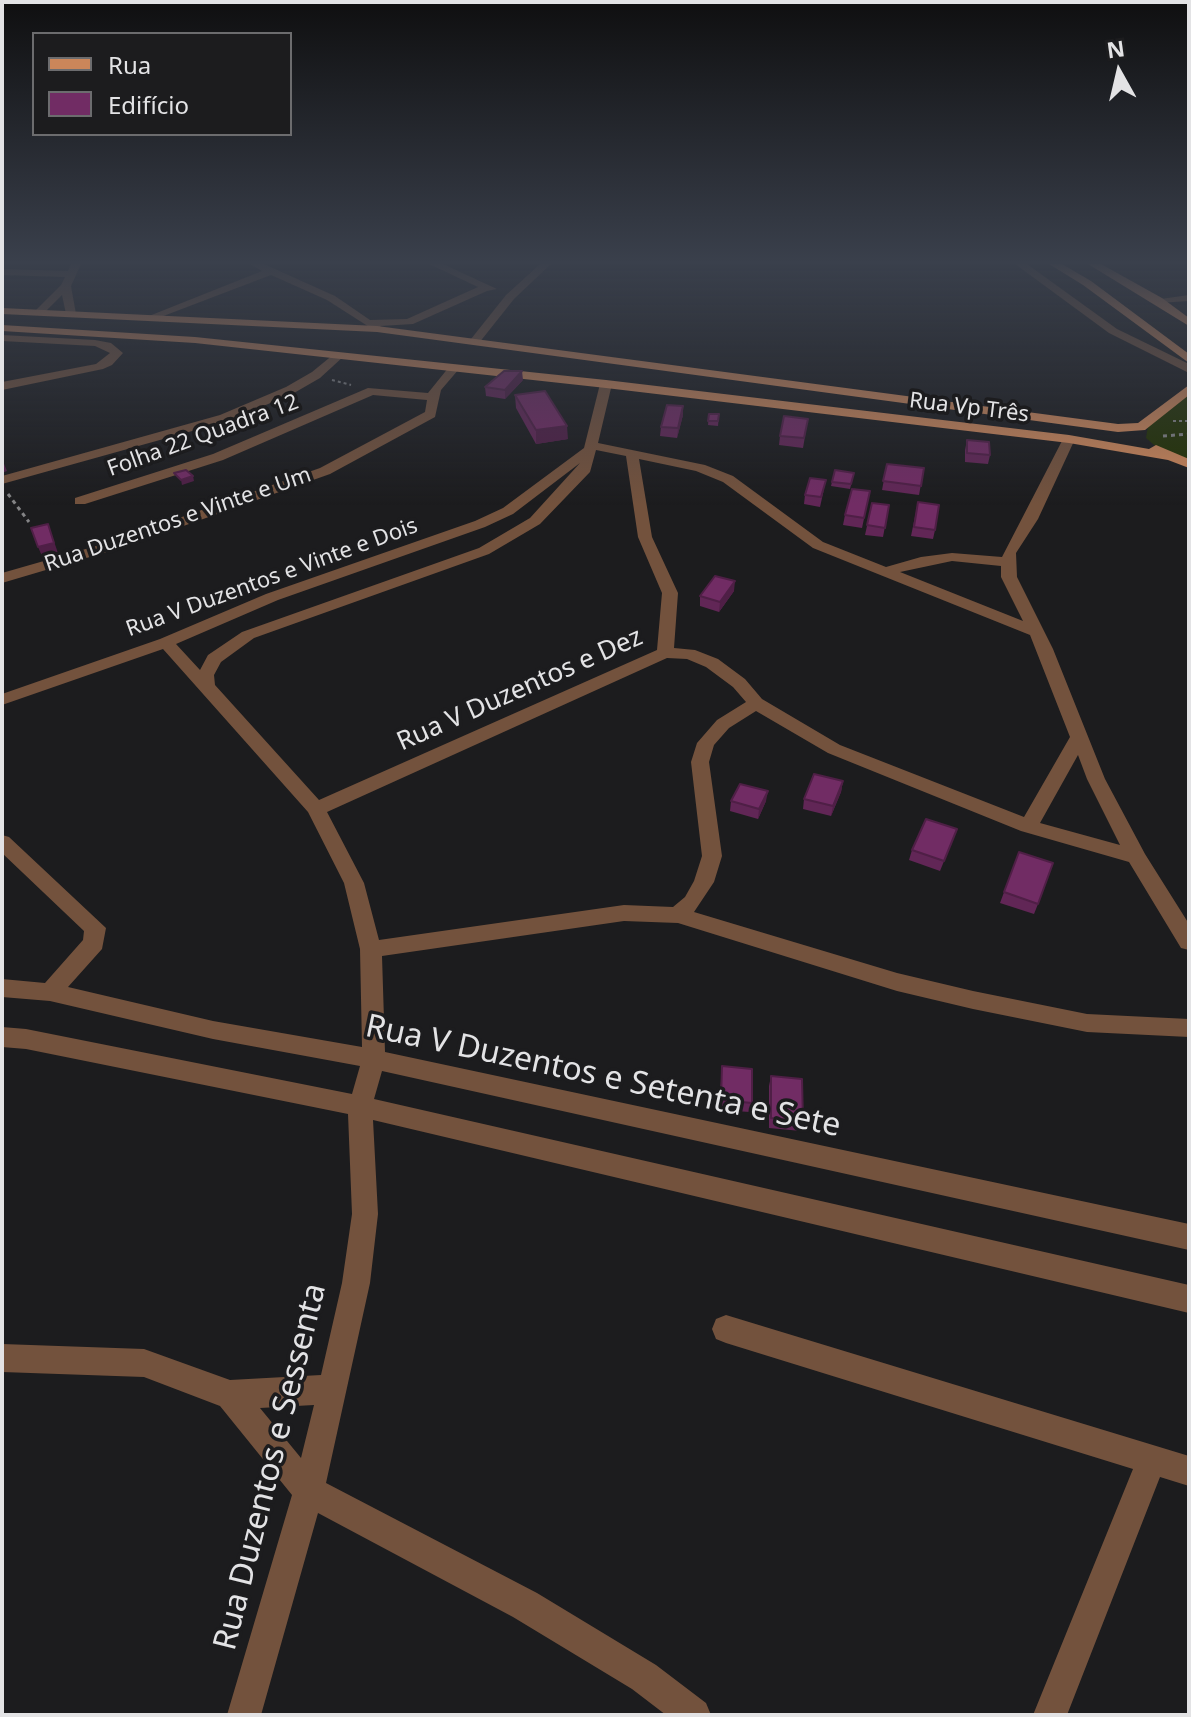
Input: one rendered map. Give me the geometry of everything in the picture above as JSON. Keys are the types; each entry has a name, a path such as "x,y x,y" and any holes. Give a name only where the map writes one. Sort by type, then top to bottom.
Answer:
{"main road":[{"name":"Rua Vp Três","path":"230,344 606,384 1069,439 1167,456"},
{"path":"339,344 354,358"},
{"name":"Rua Vp Três","path":"498,344 1145,432"},
{"path":"1168,344 1189,360"},
{"path":"765,404 783,393 781,382"},
{"path":"1188,466 1167,456 1141,434 1189,389"}],"street":[{"path":"2,386 99,367 117,353 102,344"},
{"path":"1139,344 1189,369"},
{"path":"2,483 224,418 316,375 338,356"},
{"name":"Rua Duzentos e Vinte e Um","path":"2,578 137,538 325,471 431,414 432,397 453,369"},
{"path":"206,688 206,675 214,659 248,635 437,569 510,538 535,521 585,469 606,384"},
{"name":"Folha 22 Quadra 12","path":"80,501 218,457 372,391 432,397"},
{"path":"1069,439 1006,562 1022,609 1036,632 1078,739 1136,857 1189,942"},
{"path":"589,448 700,468 728,479 818,545 1036,632"},
{"name":"Rua V Duzentos e Vinte e Dois","path":"2,700 166,642 272,597 480,524 508,511 589,448"},
{"path":"632,454 645,537 670,593 671,610 665,653"},
{"path":"884,572 921,561 952,557 1006,562"},
{"path":"166,642 316,809 354,883 371,949 624,913 678,915 897,982 973,1000 1087,1023 1189,1028"},
{"name":"Rua V Duzentos e Dez","path":"316,809 665,653 689,654 712,663 739,683 756,703 834,749 1028,826 1136,857"},
{"path":"678,915 692,902 704,882 712,856 701,787 700,762 706,743 723,724 756,703"},
{"path":"1028,826 1078,739"},
{"path":"2,842 90,922 97,935 94,943 50,992"},
{"name":"Rua Duzentos e Sessenta","path":"244,1715 309,1491 356,1283 365,1214 360,1106 374,1059 371,949"},
{"name":"Rua V Duzentos e Setenta e Sete","path":"2,988 50,992 213,1030 374,1059 1189,1237"},
{"path":"2,1037 360,1106 1189,1299"},
{"path":"726,1329 1189,1471"},
{"path":"2,1358 144,1363 230,1395 333,1389"},
{"path":"230,1395 309,1491 525,1605 644,1677 694,1715"},
{"path":"1050,1715 1152,1459"}],"path":[{"path":"316,375 372,391"},
{"path":"1145,432 1189,434"},
{"path":"2,483 29,522"}],"green space":[{"path":"1189,392 1189,459 1161,451 1146,438 1148,426"}],"building":[{"path":"504,371 522,371 505,390 485,387"},
{"path":"545,391 567,426 536,430 515,395"},
{"path":"667,405 683,406 678,428 661,427"},
{"path":"709,414 719,414 718,421 708,421"},
{"path":"784,416 808,419 804,438 780,436"},
{"path":"967,440 989,442 990,455 967,453"},
{"path":"887,464 924,468 921,486 883,481"},
{"path":"186,470 193,476 181,480 174,473"},
{"path":"835,470 854,473 851,484 832,482"},
{"path":"810,478 826,480 821,497 805,495"},
{"path":"852,489 870,491 864,518 845,515"},
{"path":"918,502 939,505 935,530 914,527"},
{"path":"872,503 889,505 885,528 867,525"},
{"path":"48,524 54,543 38,547 31,528"},
{"path":"715,576 735,581 720,602 700,596"},
{"path":"814,774 843,781 833,806 804,799"},
{"path":"740,784 768,791 759,809 731,801"},
{"path":"926,819 957,829 944,861 912,850"},
{"path":"1019,852 1053,863 1038,904 1004,892"},
{"path":"722,1066 752,1069 752,1103 721,1100"},
{"path":"771,1076 802,1079 803,1121 771,1118"}]}
